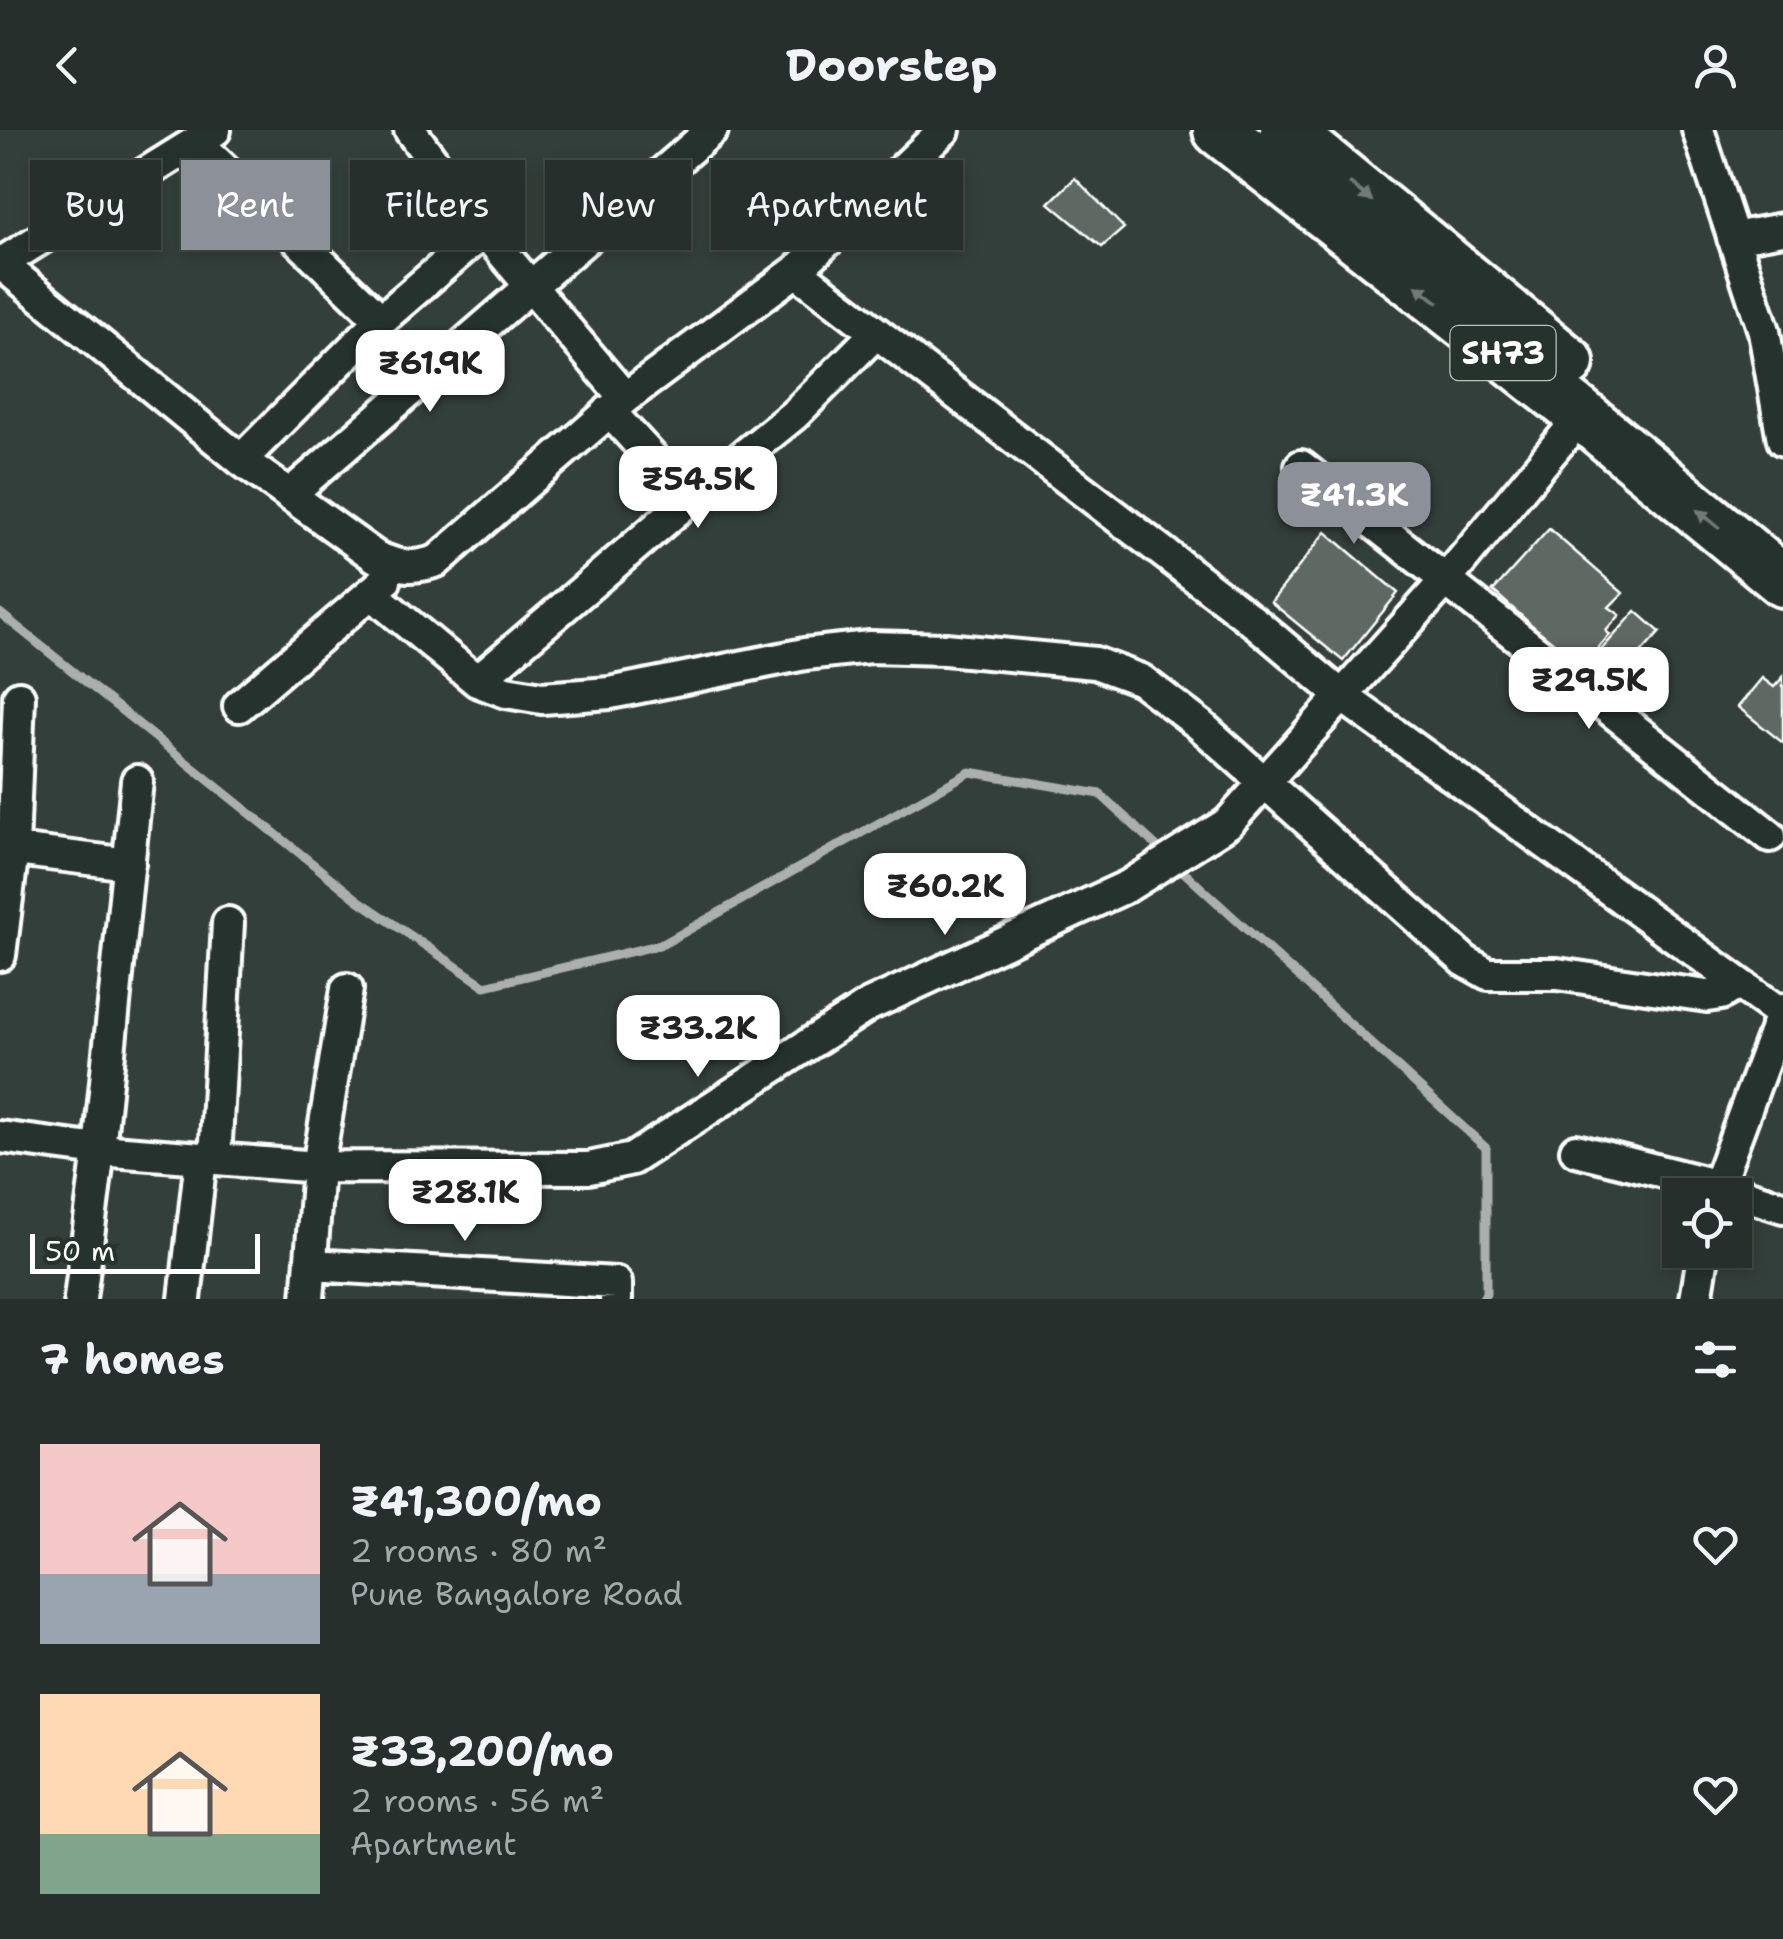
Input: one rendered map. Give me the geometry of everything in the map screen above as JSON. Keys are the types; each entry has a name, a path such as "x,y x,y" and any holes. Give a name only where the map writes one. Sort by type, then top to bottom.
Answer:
{"main road":[{"name":"SH73","path":"1220,130 1582,415 1783,581"},
{"name":"SH73","path":"1286,130 1783,536"}],"street":[{"path":"410,130 432,160"},
{"path":"289,495 712,130"},
{"path":"239,706 400,568 437,562 617,404 796,271 944,130"},
{"path":"1698,130 1777,371 1783,440"},
{"path":"381,320 206,136 0,263 241,460 376,557 400,568"},
{"path":"1732,238 1783,229"},
{"path":"241,460 381,320 462,250"},
{"path":"500,250 690,498"},
{"path":"796,271 1258,626 1342,696 1782,1013 1719,1178"},
{"path":"477,681 690,498 795,414 875,334"},
{"path":"0,1137 100,1150 318,1168 588,1168 632,1159 869,1004 1128,886 1228,823 1446,581 1582,415"},
{"path":"1301,466 1770,836"},
{"path":"371,593 477,681 506,692 542,698 610,693 805,654 870,647 944,649 1095,663 1141,680 1266,782 1465,962 1488,974 1557,974 1708,996 1739,984"},
{"path":"0,955 19,697"},
{"path":"80,1299 100,1150 138,781"},
{"path":"6,848 128,864"},
{"path":"185,1299 208,1158 228,923"},
{"path":"308,1299 318,1168 347,989"},
{"path":"1576,1150 1673,1178"},
{"path":"1752,1199 1783,1206"},
{"path":"311,1265 616,1283 616,1299"},
{"path":"1696,1299 1701,1268"}],"building":[{"path":"1075,178 1124,228 1102,247 1049,203"},
{"path":"1549,529 1623,593 1609,607 1620,615 1598,648 1601,650 1636,611 1660,632 1607,691 1493,591"},
{"path":"1326,532 1398,593 1343,661 1271,602"},
{"path":"1783,677 1783,743 1738,707 1762,678 1774,687"}],"waterway":[{"path":"0,613 358,900 485,986 663,944 970,772 1100,794 1165,854"},
{"path":"1176,865 1486,1148 1486,1294 1482,1299"}]}
